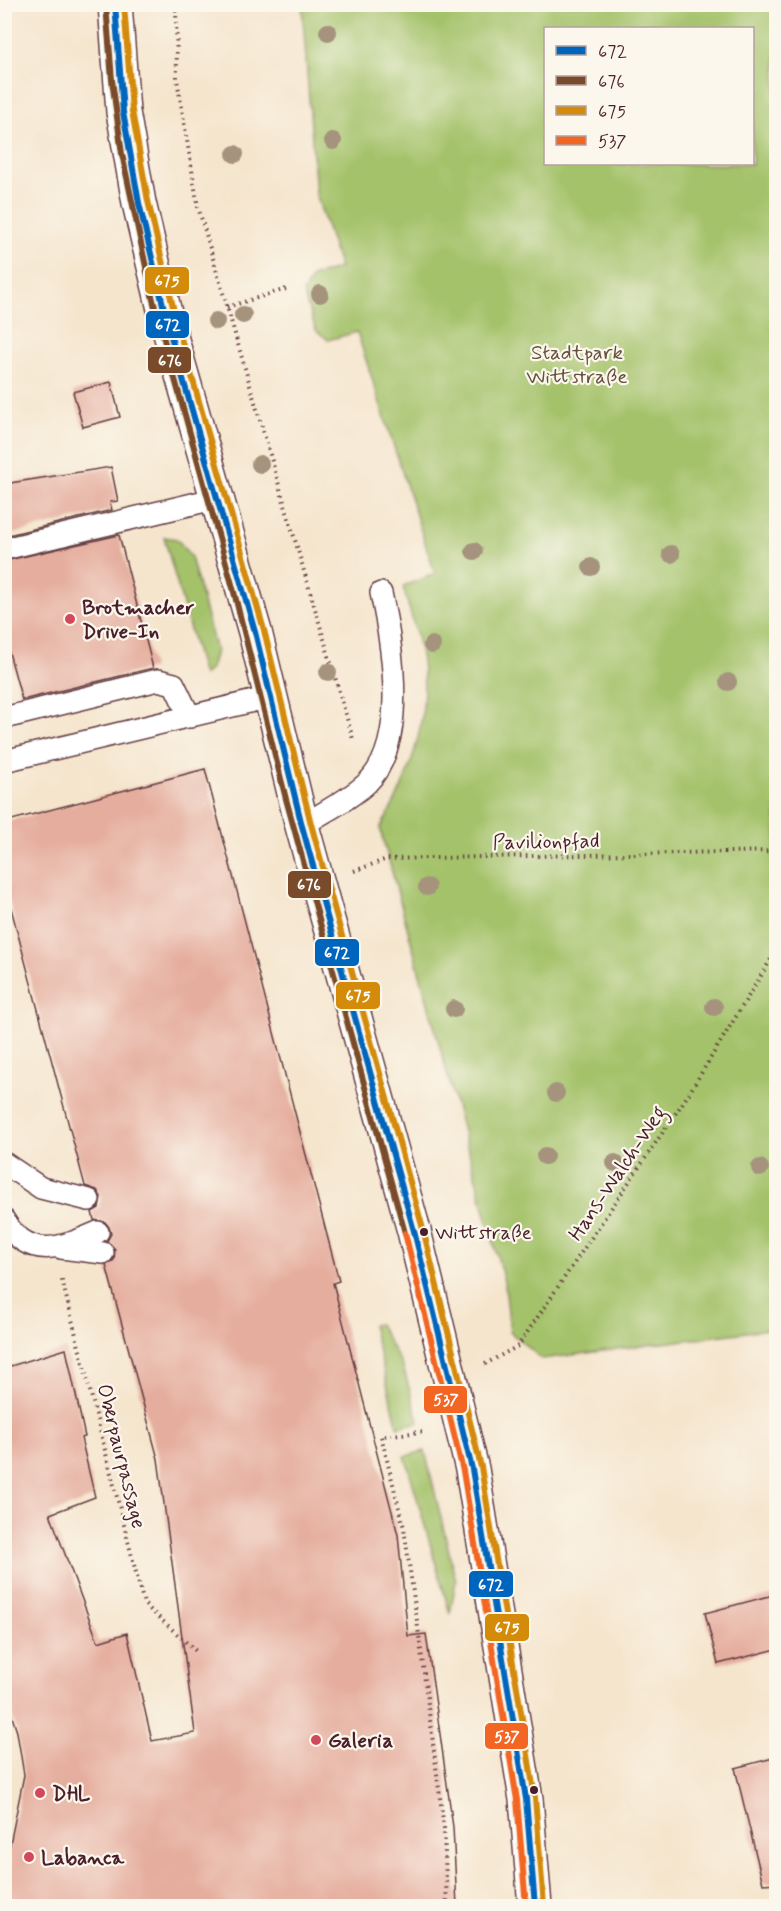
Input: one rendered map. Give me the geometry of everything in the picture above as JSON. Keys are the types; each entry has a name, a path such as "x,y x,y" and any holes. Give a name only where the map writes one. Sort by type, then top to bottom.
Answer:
{"main road":[{"path":"115,4 123,112 139,202 168,326 218,498 302,826 320,884 453,1382 472,1469 526,1799 535,1906"}],"lane":[{"path":"4,549 218,498"},
{"path":"302,826 366,784 381,766 390,728 395,681 391,639 381,593"},
{"path":"4,718 158,680 174,684 190,717"},
{"path":"4,761 270,697"},
{"path":"4,1163 41,1188 58,1192 86,1190"},
{"path":"4,1220 16,1235 26,1242 103,1254"},
{"path":"57,1248 98,1232"}],"path":[{"path":"176,4 177,79 198,207 366,784"},
{"path":"227,307 286,289"},
{"name":"Pavilionpfad","path":"320,884 387,859 777,851"},
{"name":"Hans-Walch-Weg","path":"453,1382 518,1346 688,1095 777,951"},
{"name":"Oberpaurpassage","path":"57,1248 144,1604 196,1652"},
{"path":"447,1906 444,1828 404,1528 381,1436 463,1428"}],"green space":[{"name":"Stadtpark Wittstraße","path":"302,5 776,5 776,1328 542,1359 510,1332 505,1285 380,828 409,769 423,705 421,652 403,586 435,574 357,332 328,340 316,330 303,292 312,277 340,268 316,194"},
{"path":"164,537 177,539 191,557 216,651 211,668 203,676"},
{"path":"379,1324 403,1367 419,1422 398,1427 372,1325"},
{"path":"425,1451 456,1581 450,1614 405,1456"}],"building":[{"path":"111,382 120,417 83,427 73,392"},
{"path":"111,467 118,501 110,502 112,510 4,536 4,484"},
{"path":"119,535 153,668 22,700 4,634 4,561"},
{"path":"205,769 339,1281 333,1283 398,1535 408,1636 426,1634 453,1827 457,1906 4,1906 4,1874 24,1775 17,1732 4,1692 4,1368 66,1349 85,1437 81,1438 95,1497 50,1514 98,1642 127,1633 152,1741 195,1733 158,1459 106,1265 114,1260 115,1249 107,1241 111,1234 109,1227 105,1222 94,1220 92,1212 99,1208 101,1197 97,1190 85,1186 4,882 4,822"},
{"path":"777,1594 777,1649 718,1664 705,1613"},
{"path":"777,1757 777,1883 763,1884 735,1768"}],"transit line":[{"name":"672","path":"115,4 123,112 139,203 168,326 255,632 302,826 414,1231 472,1469 526,1799 535,1906"},
{"name":"675","path":"124,4 132,111 148,201 177,324 264,630 311,824 423,1229 481,1467 535,1798 544,1905"},
{"name":"676","path":"106,5 112,80 122,154 153,300 233,588 286,799 405,1233"},
{"name":"537","path":"405,1233 463,1471 517,1800 526,1906"}],"place":[{"name":"Brotmacher Drive-In","path":"70,619"},
{"name":"Wittstraße","path":"424,1232"},
{"name":"Galeria","path":"316,1740"},
{"name":"DHL","path":"40,1793"},
{"name":"Labanca","path":"29,1857"}]}
